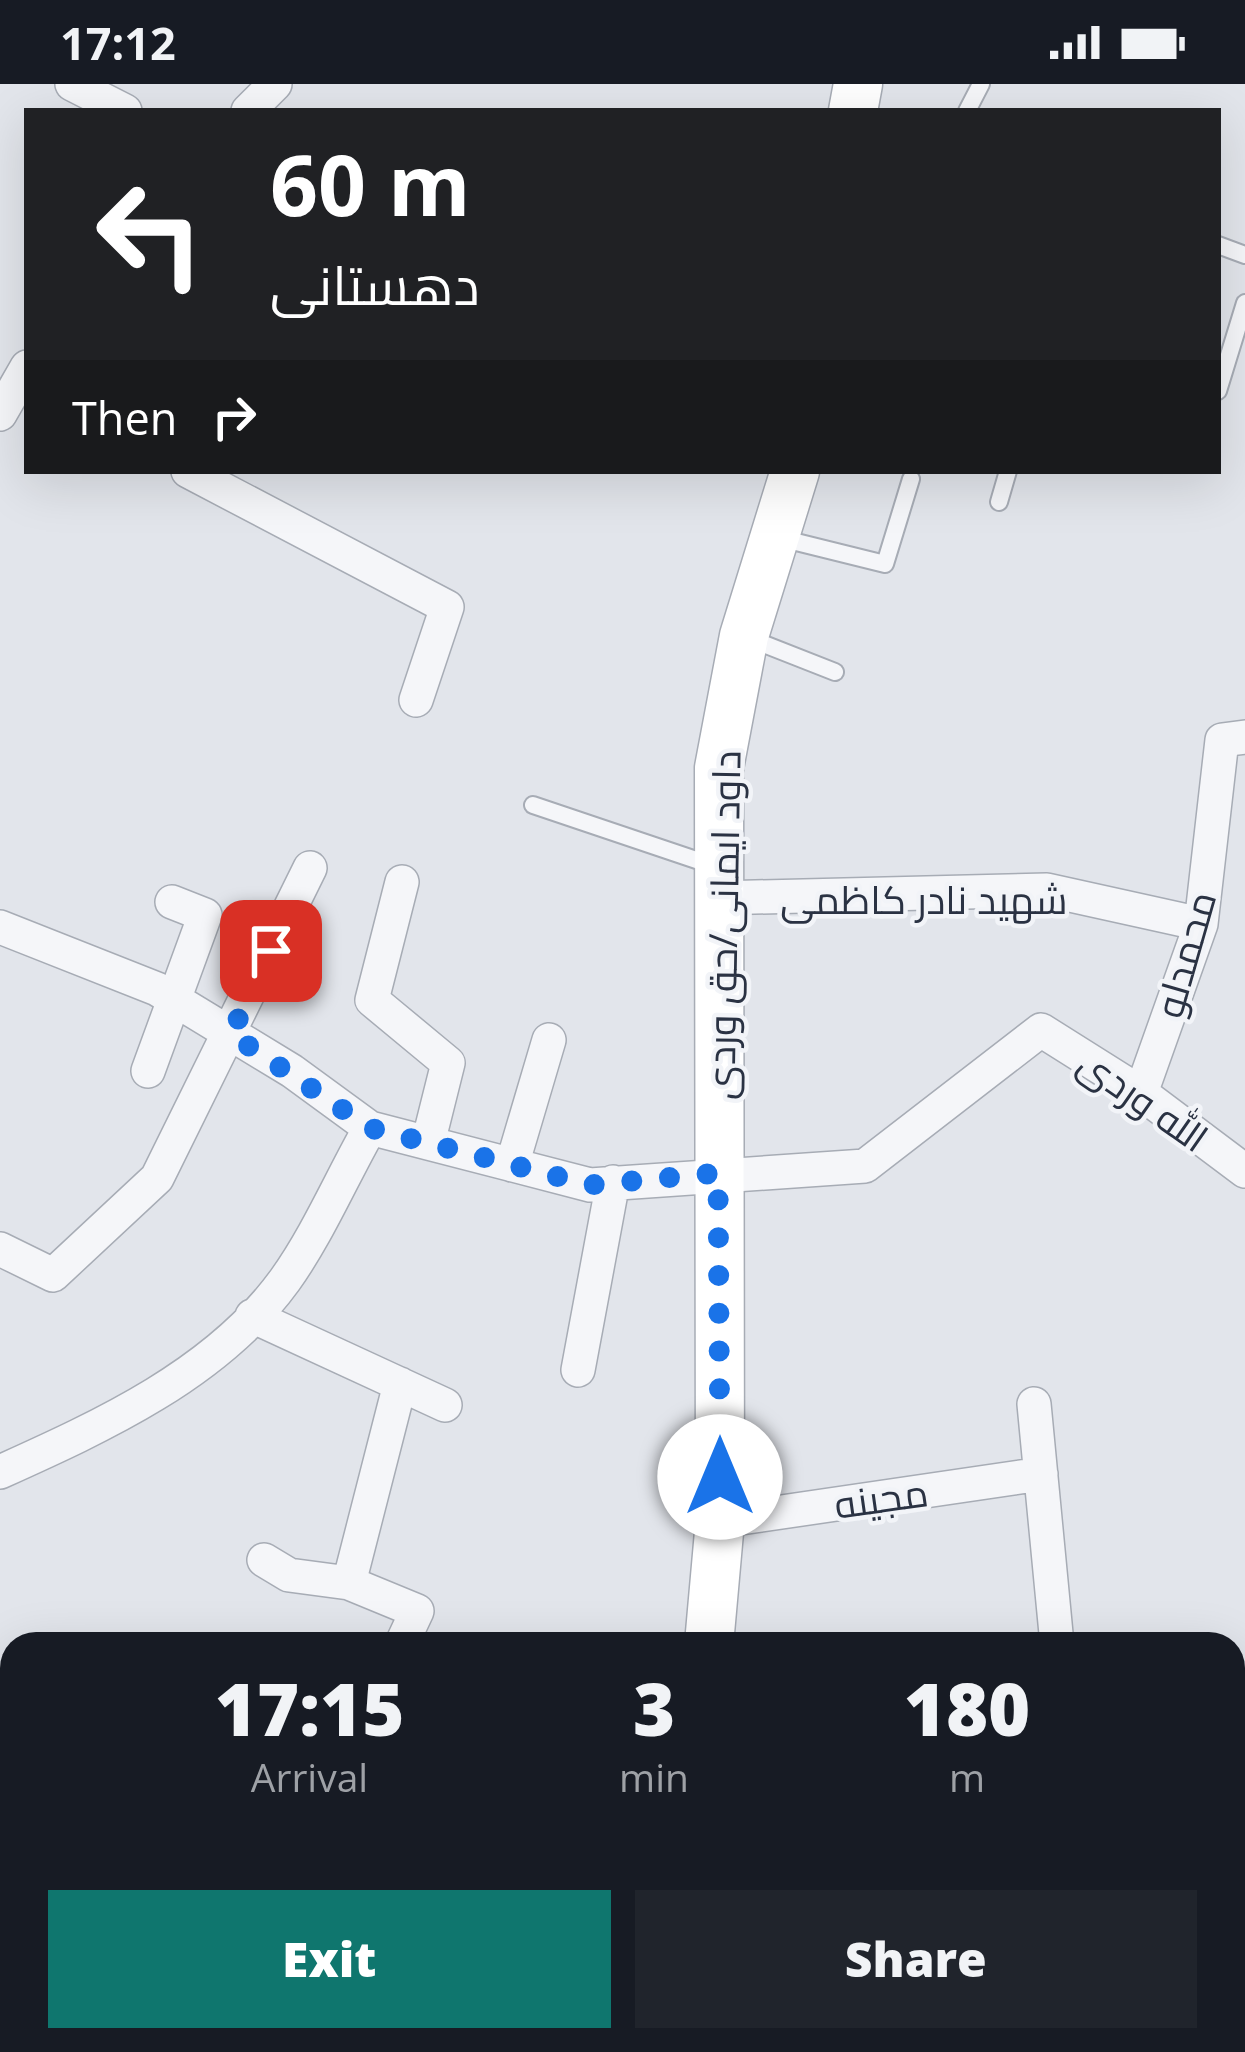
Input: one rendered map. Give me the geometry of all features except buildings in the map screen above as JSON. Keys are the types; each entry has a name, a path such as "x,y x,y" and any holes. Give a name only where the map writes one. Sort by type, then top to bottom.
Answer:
{"street":[{"path":"73,84 119,108"},
{"path":"251,108 274,84"},
{"path":"0,414 24,379"},
{"path":"194,474 447,607 416,700"},
{"name":"داود ایمانی/حق وردی","path":"710,1632 721,1520 719,768 744,636 794,474"},
{"name":"محمدلو","path":"1141,1093 1201,924 1234,739"},
{"path":"0,1249 53,1275 157,1178 310,868"},
{"path":"402,882 371,1000 448,1063 428,1143"},
{"name":"شهید نادر کاظمی","path":"717,883 1047,890 1201,924"},
{"path":"148,1071 205,915 172,902"},
{"path":"0,926 176,1000 370,1128 590,1185 718,1173"},
{"name":"الله وردی","path":"718,1173 865,1166 1041,1030 1141,1093 1245,1171"},
{"path":"512,1165 549,1040"},
{"path":"0,1472 116,1420 237,1334 285,1280 370,1128"},
{"path":"578,1370 614,1182"},
{"path":"253,1316 445,1405"},
{"path":"349,1583 400,1384"},
{"path":"1034,1404 1056,1632"},
{"name":"مجینه","path":"721,1520 1041,1474"},
{"path":"264,1560 289,1575 349,1583 417,1611 407,1632"}],"lane":[{"path":"1221,381 1245,303"},
{"path":"999,502 1007,474"},
{"path":"775,536 885,564 910,479"},
{"path":"744,636 835,672"},
{"path":"533,805 717,883"}],"route":[{"path":"271,951 231,1034 370,1128 590,1185 718,1173 720,1477"}]}
